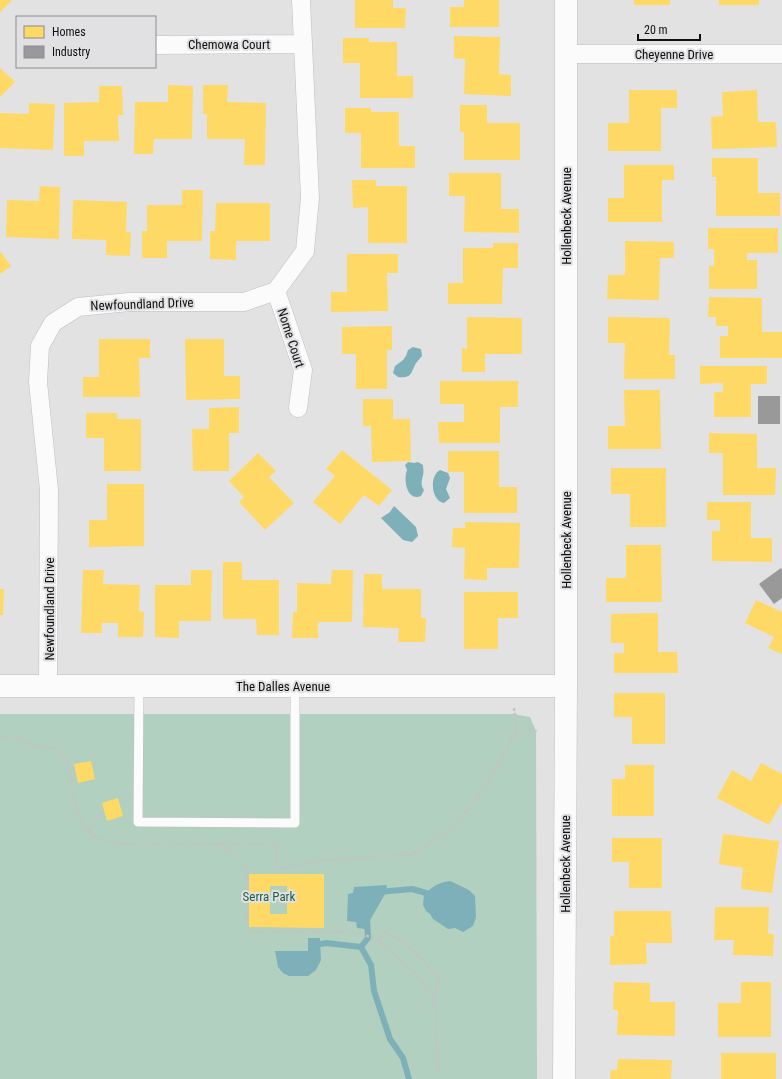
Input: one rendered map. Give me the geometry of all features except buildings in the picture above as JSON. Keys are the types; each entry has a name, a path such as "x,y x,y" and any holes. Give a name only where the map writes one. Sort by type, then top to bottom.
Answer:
{"street":[{"path":"276,291 305,251 310,198 301,0"},
{"name":"Hollenbeck Avenue","path":"564,1079 566,686 566,0"},
{"name":"Chemowa Court","path":"156,45 302,44"},
{"name":"Cheyenne Drive","path":"566,54 782,54"},
{"name":"Nome Court","path":"276,291 303,370 298,408"},
{"name":"Newfoundland Drive","path":"48,686 49,490 38,382 40,346 53,323 78,307 129,302 244,302 276,291"},
{"name":"The Dalles Avenue","path":"0,686 566,686"}],"lane":[{"path":"139,686 138,822 295,823 296,686"}],"path":[{"path":"514,707 517,731"},
{"path":"89,831 98,816 104,812"},
{"path":"220,844 247,867 247,932 351,932 375,938 415,973 434,998"},
{"path":"379,941 385,932 395,936 424,962 439,979 434,998 439,1079"}],"green space":[{"name":"Serra Park","path":"0,714 514,714 530,717 536,731 537,1079 0,1079"}],"water":[{"path":"413,347 421,349 422,356 416,363 409,376 398,377 393,373 395,366 403,360 408,350"},
{"path":"408,462 418,462 423,465 422,484 424,490 421,496 412,496 407,489 407,470 405,465"},
{"path":"440,470 448,473 450,478 446,489 450,498 444,503 436,498 433,488 434,477"},
{"path":"394,506 416,527 418,536 412,542 403,540 381,518 390,512"},
{"path":"450,881 469,890 475,896 476,917 473,926 463,932 455,928 448,929 433,919 423,905 424,894 436,885"},
{"path":"387,885 385,894 365,929 357,928 356,922 347,921 348,894 353,893 354,887"},
{"path":"308,938 320,938 321,960 316,970 308,976 289,976 283,973 278,967 275,951 308,951"}],"waterway":[{"path":"379,892 412,889 426,893"},
{"path":"361,947 368,938 367,918"},
{"path":"321,944 326,943 361,947"},
{"path":"361,947 371,965 374,991 390,1039 403,1058 409,1079"}]}
